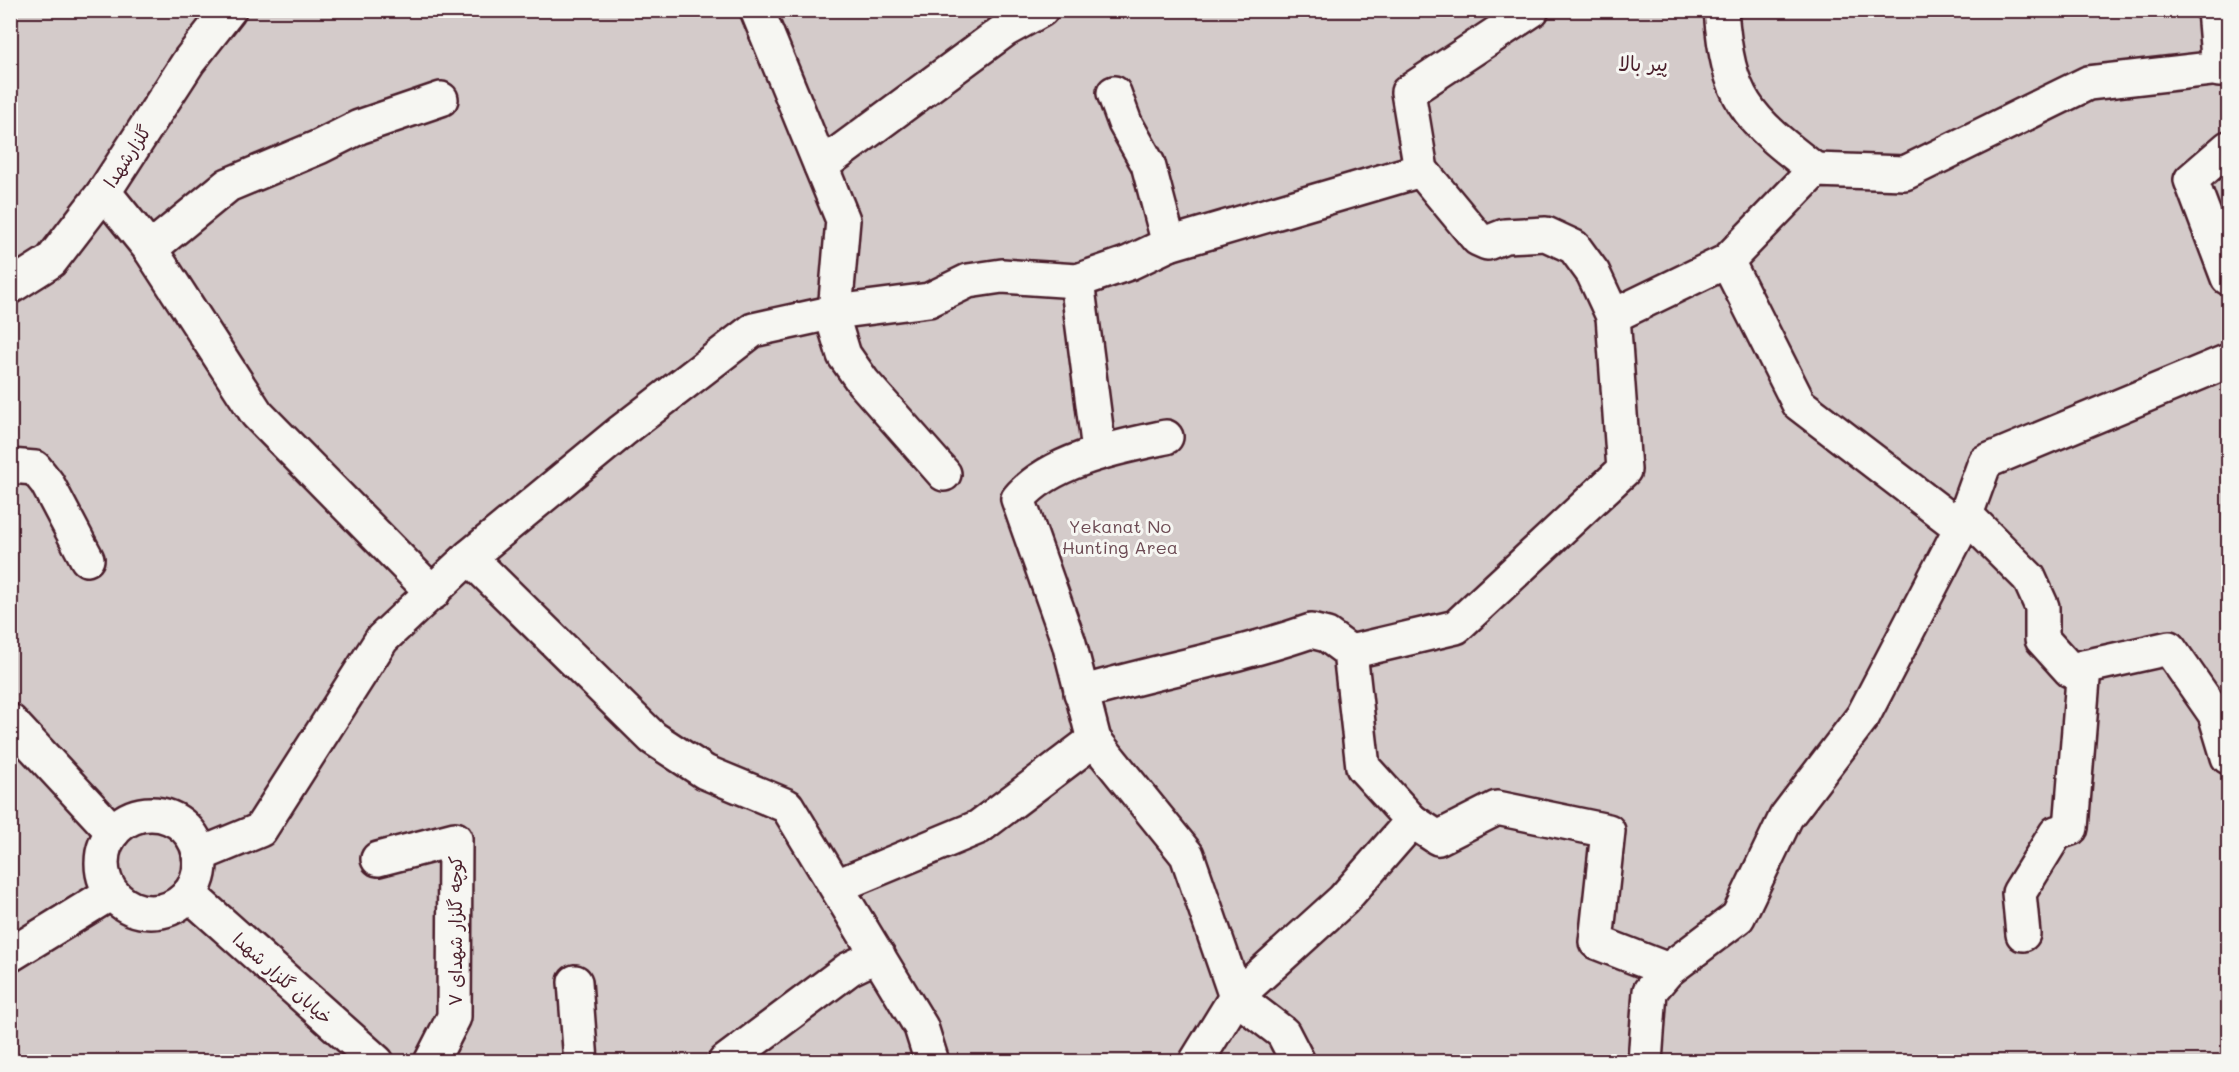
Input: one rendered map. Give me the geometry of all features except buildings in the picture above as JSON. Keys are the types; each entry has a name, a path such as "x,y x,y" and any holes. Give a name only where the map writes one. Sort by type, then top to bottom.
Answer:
{"street":[{"name":"گلزارشهدا","path":"10,287 51,261 104,192 189,61 229,10"},
{"path":"757,10 843,220 835,312 836,328 844,355 863,382 944,474"},
{"path":"821,166 1000,20 1041,10"},
{"path":"1350,652 1456,627 1624,470 1613,316 1593,273 1574,247 1546,234 1505,236 1487,243 1478,239 1421,170 1408,92 1532,10"},
{"path":"1721,10 1724,46 1737,94 1750,116 1778,142 1815,170 1905,173 2088,83 2224,68 2214,10"},
{"path":"1114,93 1125,123 1148,164 1169,244"},
{"path":"150,249 228,185 320,147 359,127 441,99"},
{"path":"2229,148 2191,180 2229,278"},
{"path":"199,855 260,830 382,639 469,557 622,431 753,330 835,312 928,300 968,281 1002,276 1077,281 1130,263 1169,244 1421,170"},
{"path":"1613,316 1727,261 1815,170"},
{"path":"104,192 150,249 257,414 433,593"},
{"path":"1727,261 1799,405 1963,521 2029,578 2042,607 2042,639 2070,670 2169,648 2215,714 2229,757"},
{"path":"1077,281 1099,451"},
{"path":"1645,1062 1650,991 1668,970 1738,917 1786,817 1863,716 1963,521 1986,462 2229,361"},
{"path":"1167,437 1099,451 1029,486 1018,499 1066,633 1094,740 1186,855 1236,997 1283,1033 1298,1062"},
{"path":"10,466 35,468 47,483 87,559"},
{"path":"469,557 653,738 705,772 787,806 921,1027 932,1062"},
{"path":"1081,693 1153,672 1194,665 1311,631 1327,635 1350,652 1363,767 1412,821 1438,838 1497,808 1608,831 1596,942 1668,970"},
{"path":"2023,934 2019,894 2056,833 2071,828 2084,667"},
{"path":"10,721 113,832"},
{"path":"837,886 979,827 1094,740"},
{"path":"156,814 171,818 185,827 194,840 199,855 200,869 189,894 164,910 150,912 135,910 111,893 104,878 102,862 105,846 113,832 133,818 156,814"},
{"path":"1196,1062 1236,997 1343,900 1412,821"},
{"name":"کوچه گلزار شهدای ۷","path":"378,860 455,839 454,1017 431,1062"},
{"path":"10,955 111,893"},
{"name":"خیابان گلزار شهدا","path":"189,894 377,1062"},
{"path":"725,1062 849,969 878,955"},
{"path":"575,982 581,1062"}],"green space":[{"name":"Yekanat No Hunting Area","path":"11,11 2228,11 2228,1061 11,1061"}],"district":[{"name":"پیر بالا","path":"1643,63"}]}
